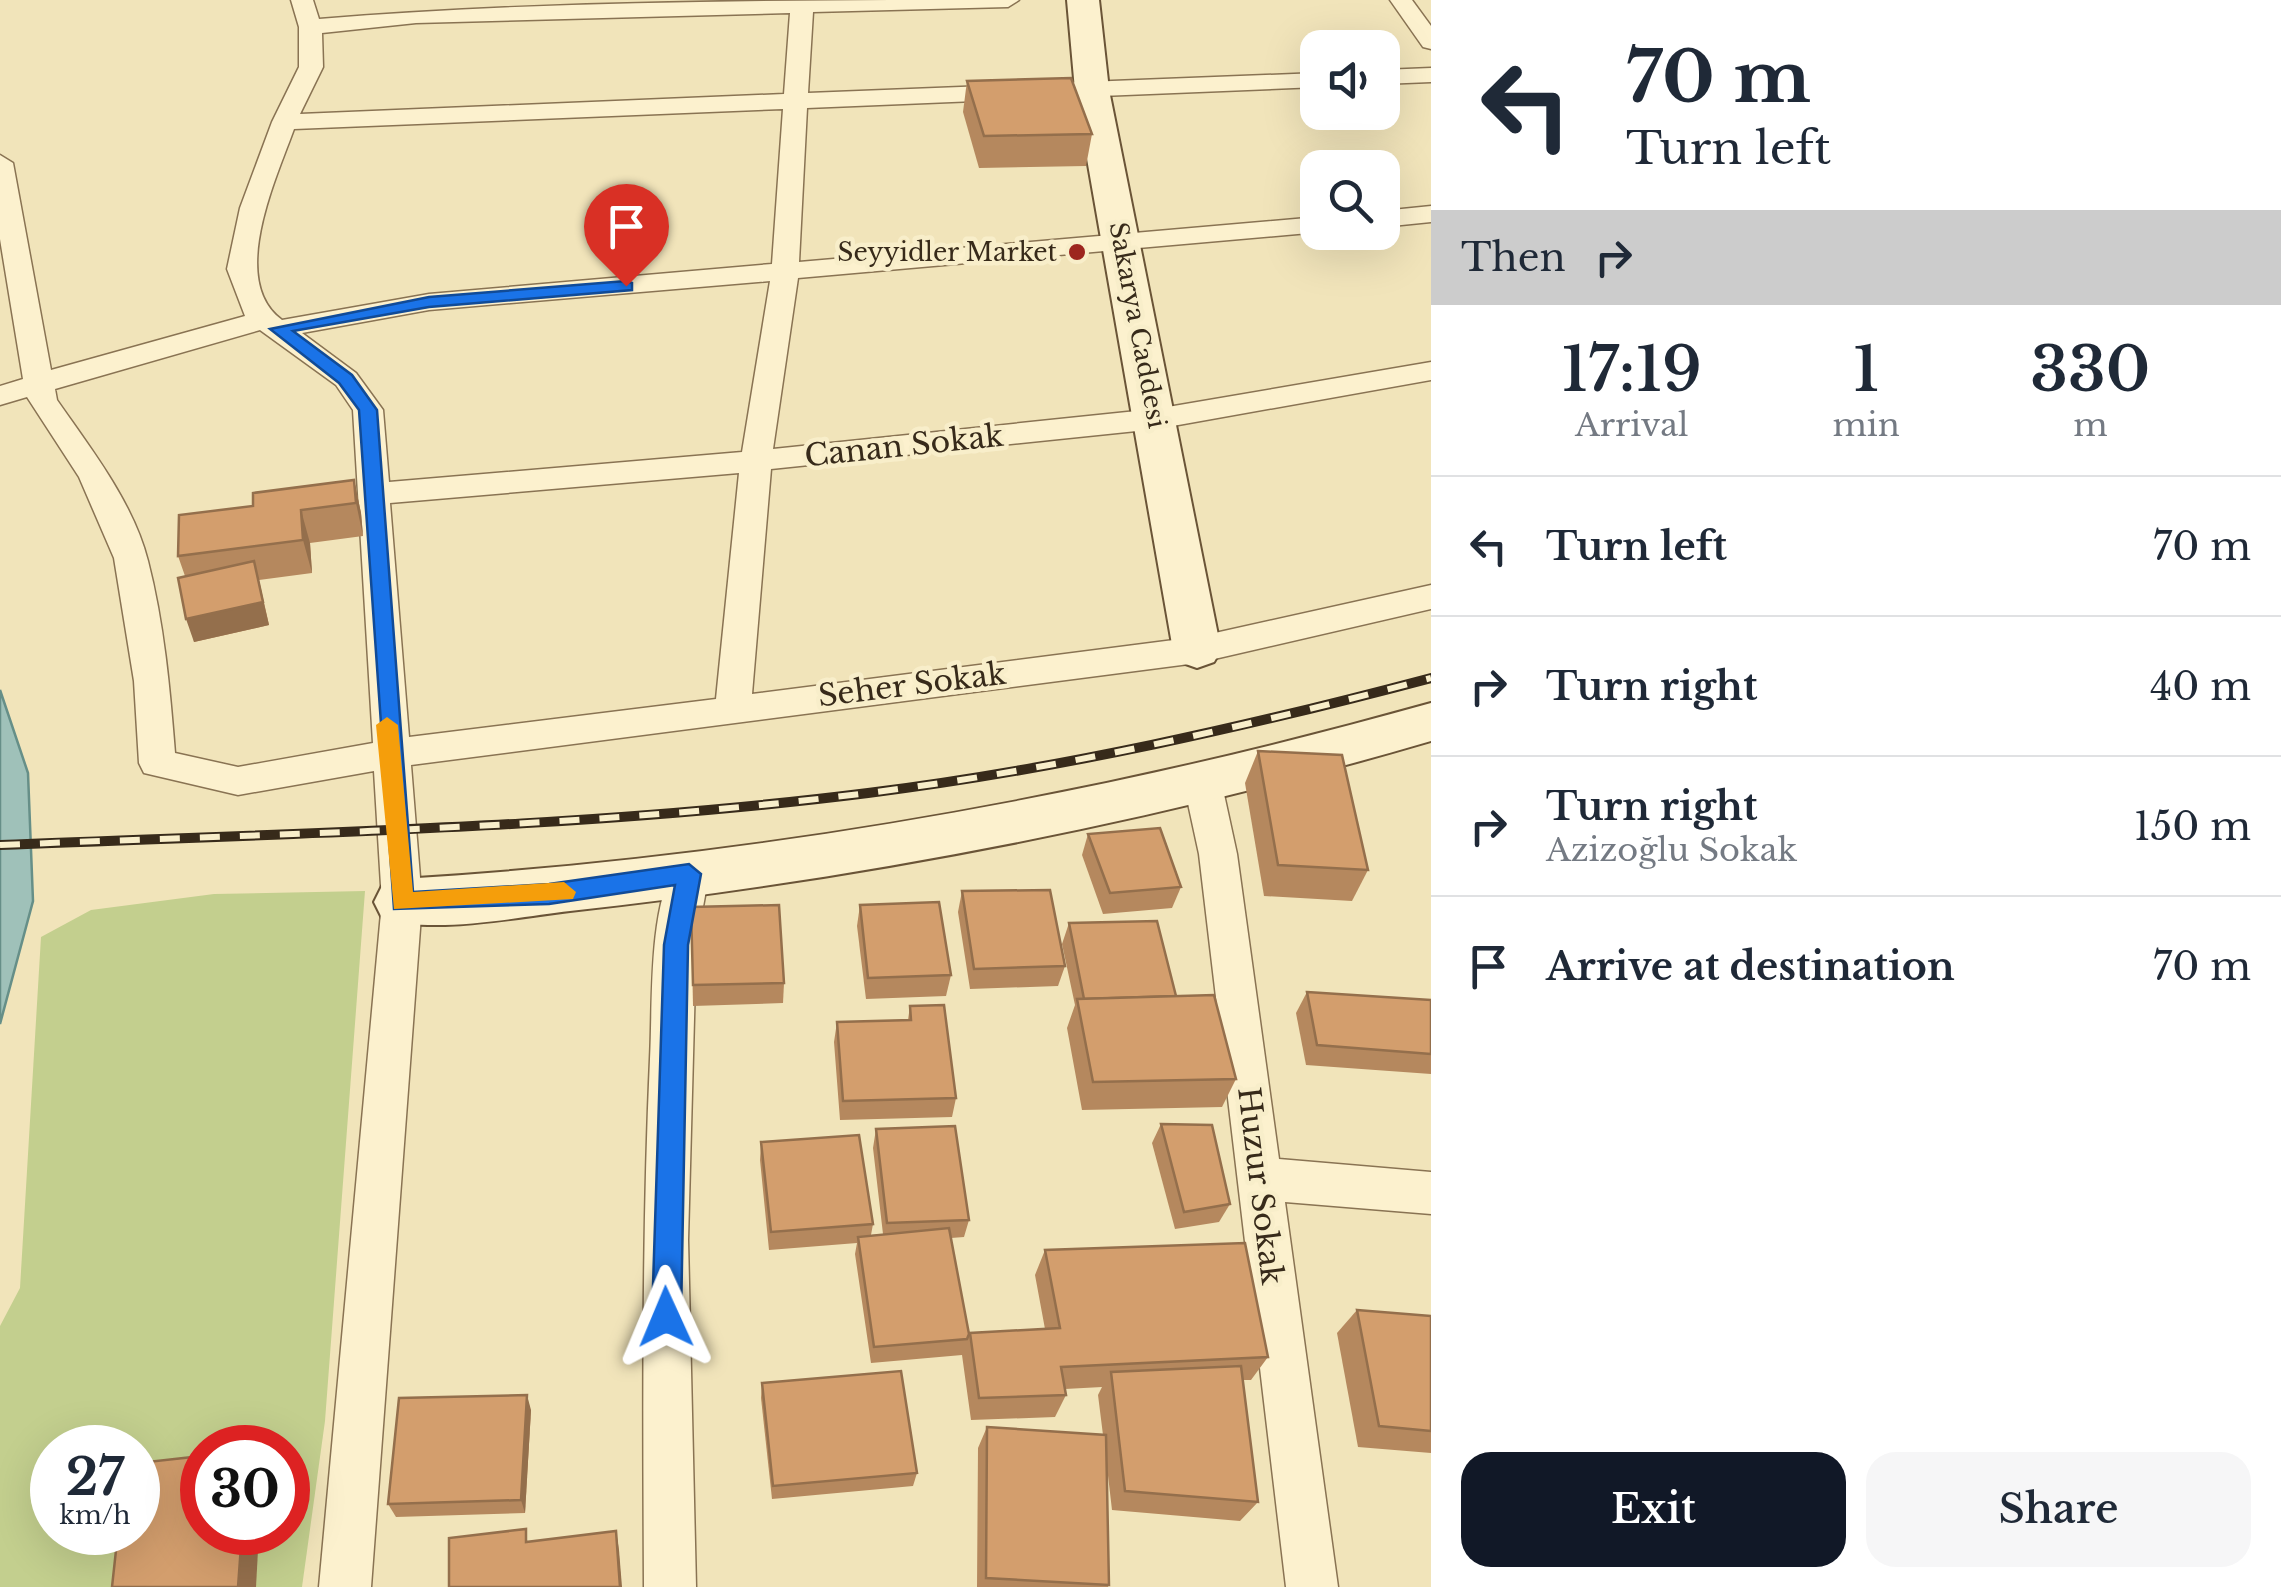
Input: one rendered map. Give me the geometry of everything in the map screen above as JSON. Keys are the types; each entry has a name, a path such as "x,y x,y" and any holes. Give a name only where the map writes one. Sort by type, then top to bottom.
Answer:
{"street":[{"path":"344,1587 402,902 368,410 346,379 259,316 241,268 253,208 284,122 311,67 306,14 416,16 801,2 1008,0"},
{"name":"Sakarya Caddesi","path":"1083,0 1092,90 1119,244 1156,418 1197,650"},
{"path":"1401,0 1431,42"},
{"path":"733,708 756,462 785,273 801,2"},
{"path":"1400,76 1431,75"},
{"path":"284,122 1300,81"},
{"path":"0,163 40,385"},
{"path":"1400,217 1431,214"},
{"path":"0,396 137,353 272,324 429,302 1300,227"},
{"name":"Canan Sokak","path":"373,494 756,462 1156,418 1431,371"},
{"name":"Seher Sokak","path":"40,385 42,400 94,476 131,558 152,681 157,763 238,781 390,754 1197,650 1431,597"},
{"path":"402,902 549,894 844,852 1202,785 1431,722"},
{"name":"Huzur Sokak","path":"1202,785 1218,854 1312,1587"},
{"path":"670,1587 666,1240 676,945 689,874"},
{"path":"1258,1178 1338,1188 1431,1193"}],"green space":[{"path":"365,891 325,1421 310,1529 310,1425 180,1425 180,1555 306,1555 302,1587 0,1587 0,1326 20,1288 41,937 91,910 214,894"}],"water":[{"path":"0,690 28,773 33,901 0,1024"}],"building":[{"path":"1071,78 1092,134 984,136 967,81"},
{"path":"354,480 356,503 301,510 303,540 178,556 179,515 253,506 253,493"},
{"path":"254,561 263,602 186,619 178,578"},
{"path":"1258,751 1342,755 1368,870 1278,865"},
{"path":"1160,828 1181,887 1110,893 1088,834"},
{"path":"1050,890 1065,966 974,969 962,891"},
{"path":"939,902 951,975 868,978 860,905"},
{"path":"779,905 784,983 693,985 691,907"},
{"path":"1157,921 1176,996 1084,999 1069,923"},
{"path":"1307,992 1431,1000 1431,1054 1317,1045"},
{"path":"1214,995 1236,1079 1093,1082 1077,999"},
{"path":"944,1005 956,1098 843,1101 837,1022 911,1020 910,1006"},
{"path":"1161,1124 1212,1125 1230,1204 1184,1212"},
{"path":"955,1126 969,1220 887,1223 876,1129"},
{"path":"859,1135 873,1224 771,1232 761,1142"},
{"path":"949,1228 967,1339 874,1347 858,1237"},
{"path":"1245,1243 1268,1357 1061,1367 1066,1395 979,1398 970,1333 1060,1328 1045,1250"},
{"path":"1357,1310 1431,1316 1431,1431 1379,1426"},
{"path":"1241,1366 1258,1502 1125,1491 1111,1372"},
{"path":"901,1371 917,1473 773,1486 762,1383"},
{"path":"527,1395 521,1500 388,1504 399,1398"},
{"path":"987,1427 1106,1435 1109,1585 986,1578"},
{"path":"180,1458 180,1555 240,1555 238,1587 112,1587 115,1555 160,1555 160,1461"},
{"path":"526,1529 526,1542 616,1531 620,1587 449,1587 449,1538"}],"railway":[{"path":"0,845 543,822 868,793 1011,772 1152,745 1431,678"}],"slow traffic":[{"path":"387,725 402,902 564,892"}],"place":[{"name":"Seyyidler Market","path":"1077,252"}],"route":[{"path":"626,286 429,302 278,329 346,379 368,410 402,902 549,894 689,874 676,945 666,1317"}]}
